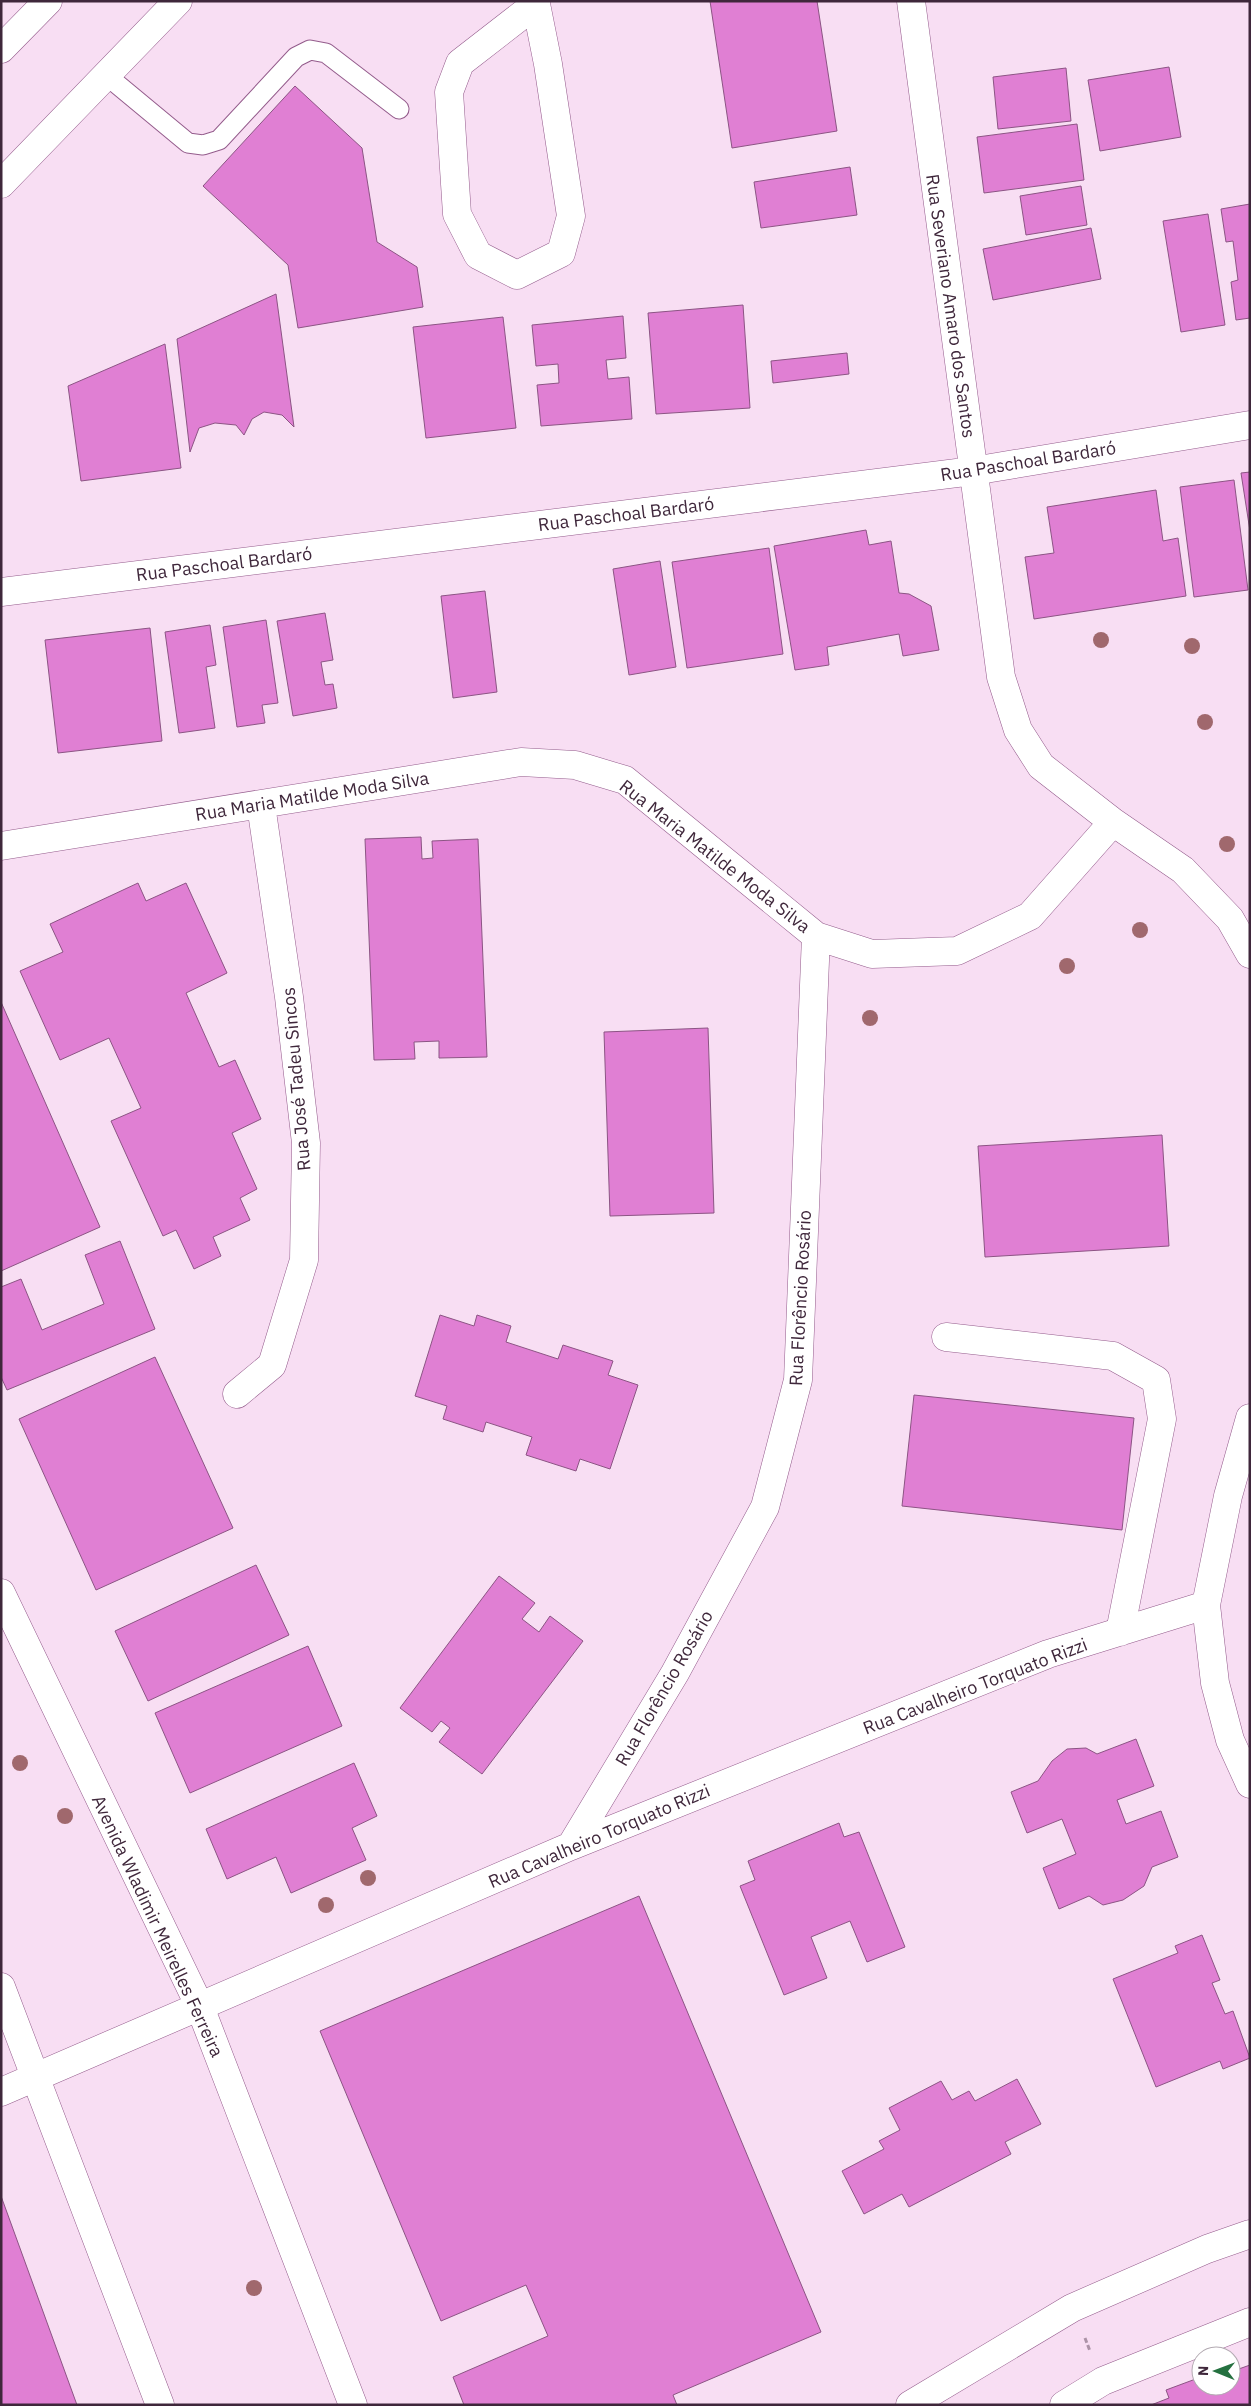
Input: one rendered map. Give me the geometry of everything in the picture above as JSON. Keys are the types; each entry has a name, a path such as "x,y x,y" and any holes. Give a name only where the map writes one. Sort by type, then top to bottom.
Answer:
{"street":[{"path":"1,49 48,1"},
{"path":"1,184 178,1"},
{"name":"Rua Severiano Amaro dos Santos","path":"911,1 1001,677 1018,730 1041,766 1113,822 1183,870 1230,919 1250,954"},
{"path":"536,2 548,64 571,216 561,253 517,275 478,255 456,214 449,92 460,63 536,2"},
{"name":"Rua Paschoal Bardaró","path":"1,592 973,471 1250,425"},
{"name":"Rua Maria Matilde Moda Silva","path":"1,846 521,762 575,764 625,780 816,936 872,954 957,951 1030,916 1113,822"},
{"name":"Rua José Tadeu Sincos","path":"237,1394 272,1365 304,1260 306,1144 289,997 261,805"},
{"name":"Rua Florêncio Rosário","path":"571,1846 675,1673 765,1507 798,1380 816,936"},
{"path":"946,1337 1113,1356 1156,1380 1162,1419 1120,1632"},
{"path":"1250,1418 1228,1496 1206,1605 1215,1683 1230,1740 1250,1784"},
{"name":"Avenida Wladimir Meirelles Ferreira","path":"1,1593 200,2007 353,2405"},
{"name":"Rua Cavalheiro Torquato Rizzi","path":"1,2092 571,1846 1048,1654 1206,1605"},
{"path":"1,1987 160,2405"},
{"path":"910,2405 1072,2308 1207,2249 1250,2234"},
{"path":"1064,2405 1104,2382 1250,2322"}],"lane":[{"path":"106,75 188,143 203,146 219,140 296,57 310,50 326,53 399,109"}],"path":[{"path":"1072,2308 1104,2382"}],"building":[{"path":"710,1 817,1 837,131 732,148"},
{"path":"1169,67 1181,137 1100,151 1088,80"},
{"path":"1066,68 1071,121 998,129 993,77"},
{"path":"295,86 362,148 377,242 417,267 423,307 298,328 288,265 203,186"},
{"path":"1077,124 1084,180 984,193 977,137"},
{"path":"850,167 857,215 761,228 754,182"},
{"path":"1081,186 1087,225 1026,235 1020,196"},
{"path":"1250,204 1250,318 1236,320 1231,282 1238,280 1233,241 1226,242 1221,209"},
{"path":"1208,214 1225,325 1181,332 1163,221"},
{"path":"1091,228 1101,279 993,300 983,249"},
{"path":"276,294 294,427 282,415 264,412 252,419 244,435 236,425 215,423 199,428 190,452 177,339"},
{"path":"743,305 750,408 656,414 648,313"},
{"path":"623,316 626,358 606,360 608,379 629,377 632,419 541,426 537,385 559,383 558,364 536,366 532,325"},
{"path":"503,317 516,428 426,438 413,327"},
{"path":"165,344 181,468 81,481 68,386"},
{"path":"847,353 849,374 773,383 771,361"},
{"path":"1250,472 1250,531 1241,473"},
{"path":"1234,480 1248,590 1194,597 1180,487"},
{"path":"1156,490 1163,541 1178,538 1186,596 1034,619 1025,557 1054,553 1047,507"},
{"path":"866,530 869,545 891,541 899,593 909,594 931,606 939,650 903,656 899,634 827,647 829,665 795,670 774,546"},
{"path":"769,548 783,654 687,668 672,562"},
{"path":"660,561 676,667 629,675 613,569"},
{"path":"485,591 497,692 453,698 441,596"},
{"path":"325,613 333,660 321,662 325,685 333,684 337,708 293,716 277,621"},
{"path":"266,620 278,703 262,705 265,723 237,727 223,627"},
{"path":"210,625 216,665 206,667 215,728 179,733 165,632"},
{"path":"150,628 162,741 58,753 45,640"},
{"path":"421,837 422,859 433,858 432,841 478,839 487,1057 439,1058 439,1041 414,1042 415,1059 374,1060 365,839"},
{"path":"138,883 146,901 186,883 227,973 186,993 219,1067 235,1060 261,1119 232,1133 257,1189 240,1198 250,1220 213,1237 221,1256 194,1269 176,1230 163,1236 111,1121 141,1108 109,1038 60,1060 20,971 63,952 50,924"},
{"path":"1,1002 100,1227 1,1271"},
{"path":"708,1028 714,1213 610,1216 604,1032"},
{"path":"1162,1135 1169,1246 985,1257 978,1146"},
{"path":"120,1241 155,1329 7,1390 1,1377 1,1287 21,1279 42,1330 104,1304 85,1255"},
{"path":"440,1315 474,1326 477,1315 511,1326 506,1342 558,1359 563,1345 613,1361 608,1375 638,1385 610,1469 580,1459 576,1471 526,1455 532,1437 486,1422 483,1432 443,1419 447,1406 415,1396"},
{"path":"155,1357 233,1528 96,1590 19,1419"},
{"path":"914,1395 1134,1418 1122,1530 902,1506"},
{"path":"256,1565 289,1635 148,1701 115,1631"},
{"path":"499,1576 535,1603 522,1619 539,1632 550,1616 583,1641 482,1774 439,1742 450,1728 441,1721 432,1732 400,1708"},
{"path":"308,1646 342,1726 190,1793 155,1713"},
{"path":"1136,1739 1154,1786 1117,1800 1126,1824 1161,1811 1178,1857 1152,1867 1144,1886 1123,1900 1103,1905 1089,1896 1059,1909 1043,1868 1076,1854 1062,1819 1027,1833 1011,1792 1038,1781 1052,1761 1067,1749 1086,1748 1097,1754"},
{"path":"354,1763 377,1816 352,1828 366,1860 291,1893 276,1857 227,1879 206,1829"},
{"path":"839,1823 844,1837 859,1832 905,1947 867,1962 850,1921 811,1937 827,1978 784,1995 740,1886 755,1880 748,1861"},
{"path":"639,1896 821,2332 673,2395 677,2405 464,2405 453,2377 548,2336 526,2285 441,2321 320,2031"},
{"path":"1202,1935 1220,1980 1212,1983 1225,2014 1233,2011 1250,2058 1223,2069 1220,2061 1156,2087 1113,1979 1178,1953 1175,1946"},
{"path":"1017,2079 1041,2124 1005,2142 1011,2154 909,2207 902,2194 864,2214 842,2171 884,2149 879,2141 900,2130 889,2108 941,2081 952,2100 969,2091 975,2101"},
{"path":"1,2196 77,2405 1,2405"},
{"path":"1250,2365 1250,2405 1151,2405 1169,2398 1166,2390 1191,2381 1191,2396 1241,2396 1241,2368"}]}
